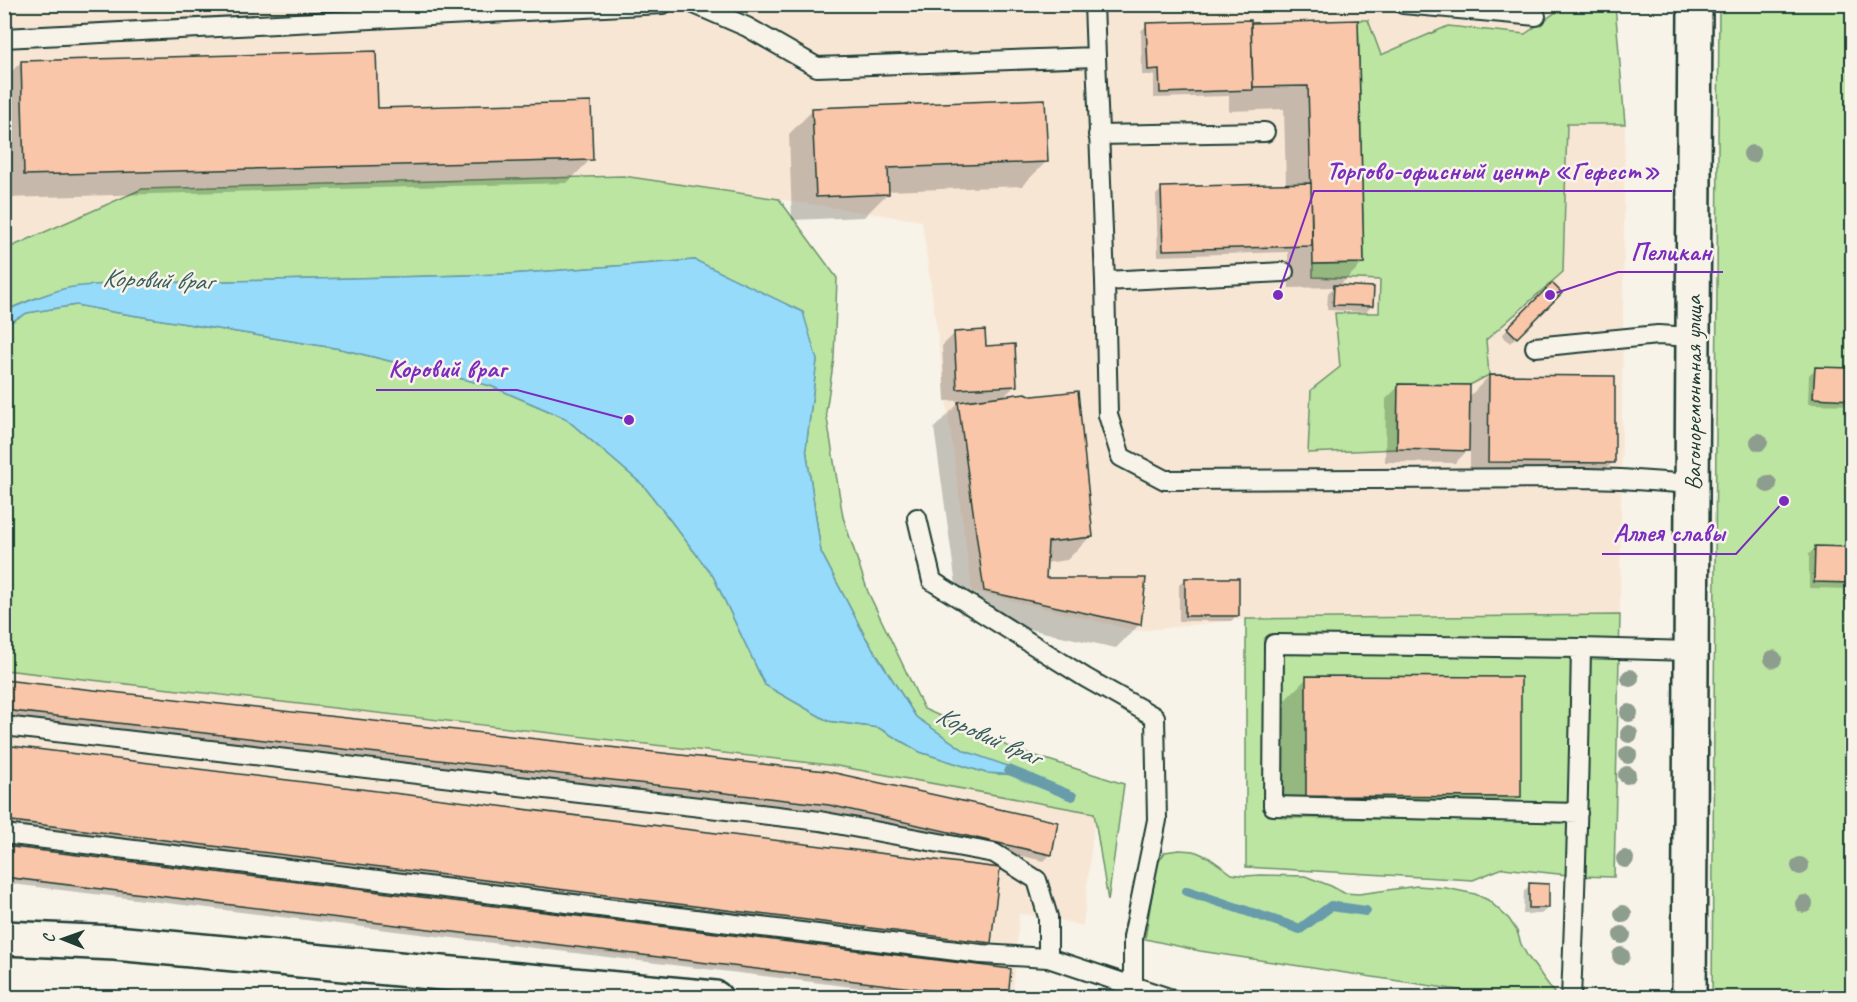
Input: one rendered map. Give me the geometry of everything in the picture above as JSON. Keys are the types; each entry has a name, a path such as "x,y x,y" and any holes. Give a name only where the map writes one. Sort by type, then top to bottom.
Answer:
{"street":[{"name":"Вагоноремонтная улица","path":"1689,998 1695,4"},
{"path":"4,938 115,944 715,998"}],"lane":[{"path":"4,38 663,4"},
{"path":"694,4 747,27 817,67 1095,57"},
{"path":"1094,4 1108,415 1121,457 1165,480 1621,478 1693,484"},
{"path":"1403,4 1536,16"},
{"path":"1098,135 1265,132"},
{"path":"1105,281 1284,272"},
{"path":"1535,347 1658,335 1694,337"},
{"path":"917,518 932,581 1086,678 1155,717 1157,820 1132,937 1133,986"},
{"path":"1578,813 1273,806 1274,644 1691,651"},
{"path":"1571,998 1581,648"},
{"path":"4,726 820,821 994,854 1037,880 1048,917 1048,958"},
{"path":"4,834 981,954 1048,958 1169,998"}],"shaded area":[{"path":"4,5 1615,5 1625,124 1620,615 1246,619 1138,631 972,591 922,221 623,176 142,189 5,250"},
{"path":"5,670 844,768 1095,813 1083,926 1048,917 1019,914 1013,997 955,997 5,879"}],"green space":[{"path":"1566,5 1615,5 1625,124 1567,124 1563,272 1486,340 1489,375 1470,385 1398,384 1397,449 1308,453 1311,390 1340,367 1335,313 1379,313 1380,280 1313,277 1313,264 1364,263 1358,20 1368,20 1381,55 1448,26 1525,34"},
{"path":"1719,5 1852,5 1852,997 1712,998"},
{"path":"623,176 779,199 837,278 834,358 826,412 843,517 868,592 924,709 1014,749 1124,784 1108,901 1094,813 837,766 5,670 5,325 26,313 76,305 341,349 491,386 565,418 644,486 713,576 765,685 828,721 879,728 920,752 986,773 1032,776 965,751 916,717 866,638 821,552 806,448 817,360 695,260 510,274 115,284 58,292 33,299 5,311 4,250 142,189"},
{"path":"1620,615 1614,877 1577,876 1503,868 1473,880 1246,867 1246,619"},
{"path":"1194,851 1208,857 1232,874 1305,876 1344,893 1359,894 1417,886 1446,888 1475,894 1488,900 1509,919 1528,957 1554,992 1552,997 1505,997 1200,951 1145,939 1157,864 1165,852"}],"water":[{"path":"695,260 803,312 817,360 806,448 821,552 866,638 916,717 965,751 1036,776 986,773 920,752 879,728 828,721 765,685 713,576 644,486 565,418 491,386 341,349 76,305 27,313 5,325 5,311 55,291 82,286 510,274"}],"building":[{"path":"1251,20 1253,90 1160,93 1159,69 1148,70 1146,23"},
{"path":"1358,20 1364,263 1313,264 1308,86 1253,87 1251,23"},
{"path":"376,51 378,108 591,102 593,160 24,175 21,61"},
{"path":"1045,99 1048,162 888,168 889,194 816,197 812,108"},
{"path":"1311,183 1312,246 1163,250 1161,187"},
{"path":"1552,283 1562,293 1517,338 1507,328"},
{"path":"1334,285 1374,287 1373,306 1333,305"},
{"path":"985,330 986,346 1015,344 1017,386 957,389 954,332"},
{"path":"1815,367 1852,368 1852,400 1813,398"},
{"path":"1489,375 1615,376 1615,463 1488,462"},
{"path":"1398,384 1470,385 1469,451 1397,449"},
{"path":"1078,391 1093,537 1048,542 1046,578 1146,578 1141,625 984,591 958,402 1025,393 1033,396"},
{"path":"1815,546 1852,547 1852,583 1814,582"},
{"path":"1185,578 1239,578 1239,616 1185,616"},
{"path":"1306,676 1521,677 1521,797 1306,796"},
{"path":"4,680 826,771 1058,822 1052,855 829,805 4,710"},
{"path":"4,745 1000,868 991,943 4,820"},
{"path":"4,846 1011,969 1008,998 4,877"},
{"path":"1529,883 1549,884 1549,908 1529,908"}],"waterway":[{"name":"Коровий враг","path":"1009,770 1072,796"},
{"name":"Коровий враг","path":"1187,891 1300,929 1331,906 1366,911"}],"place":[{"name":"Торгово-офисный центр «Гефест»","path":"1278,295"},
{"name":"Пеликан","path":"1550,295"},
{"name":"Коровий враг","path":"629,420"},
{"name":"Аллея славы","path":"1784,501"}]}
